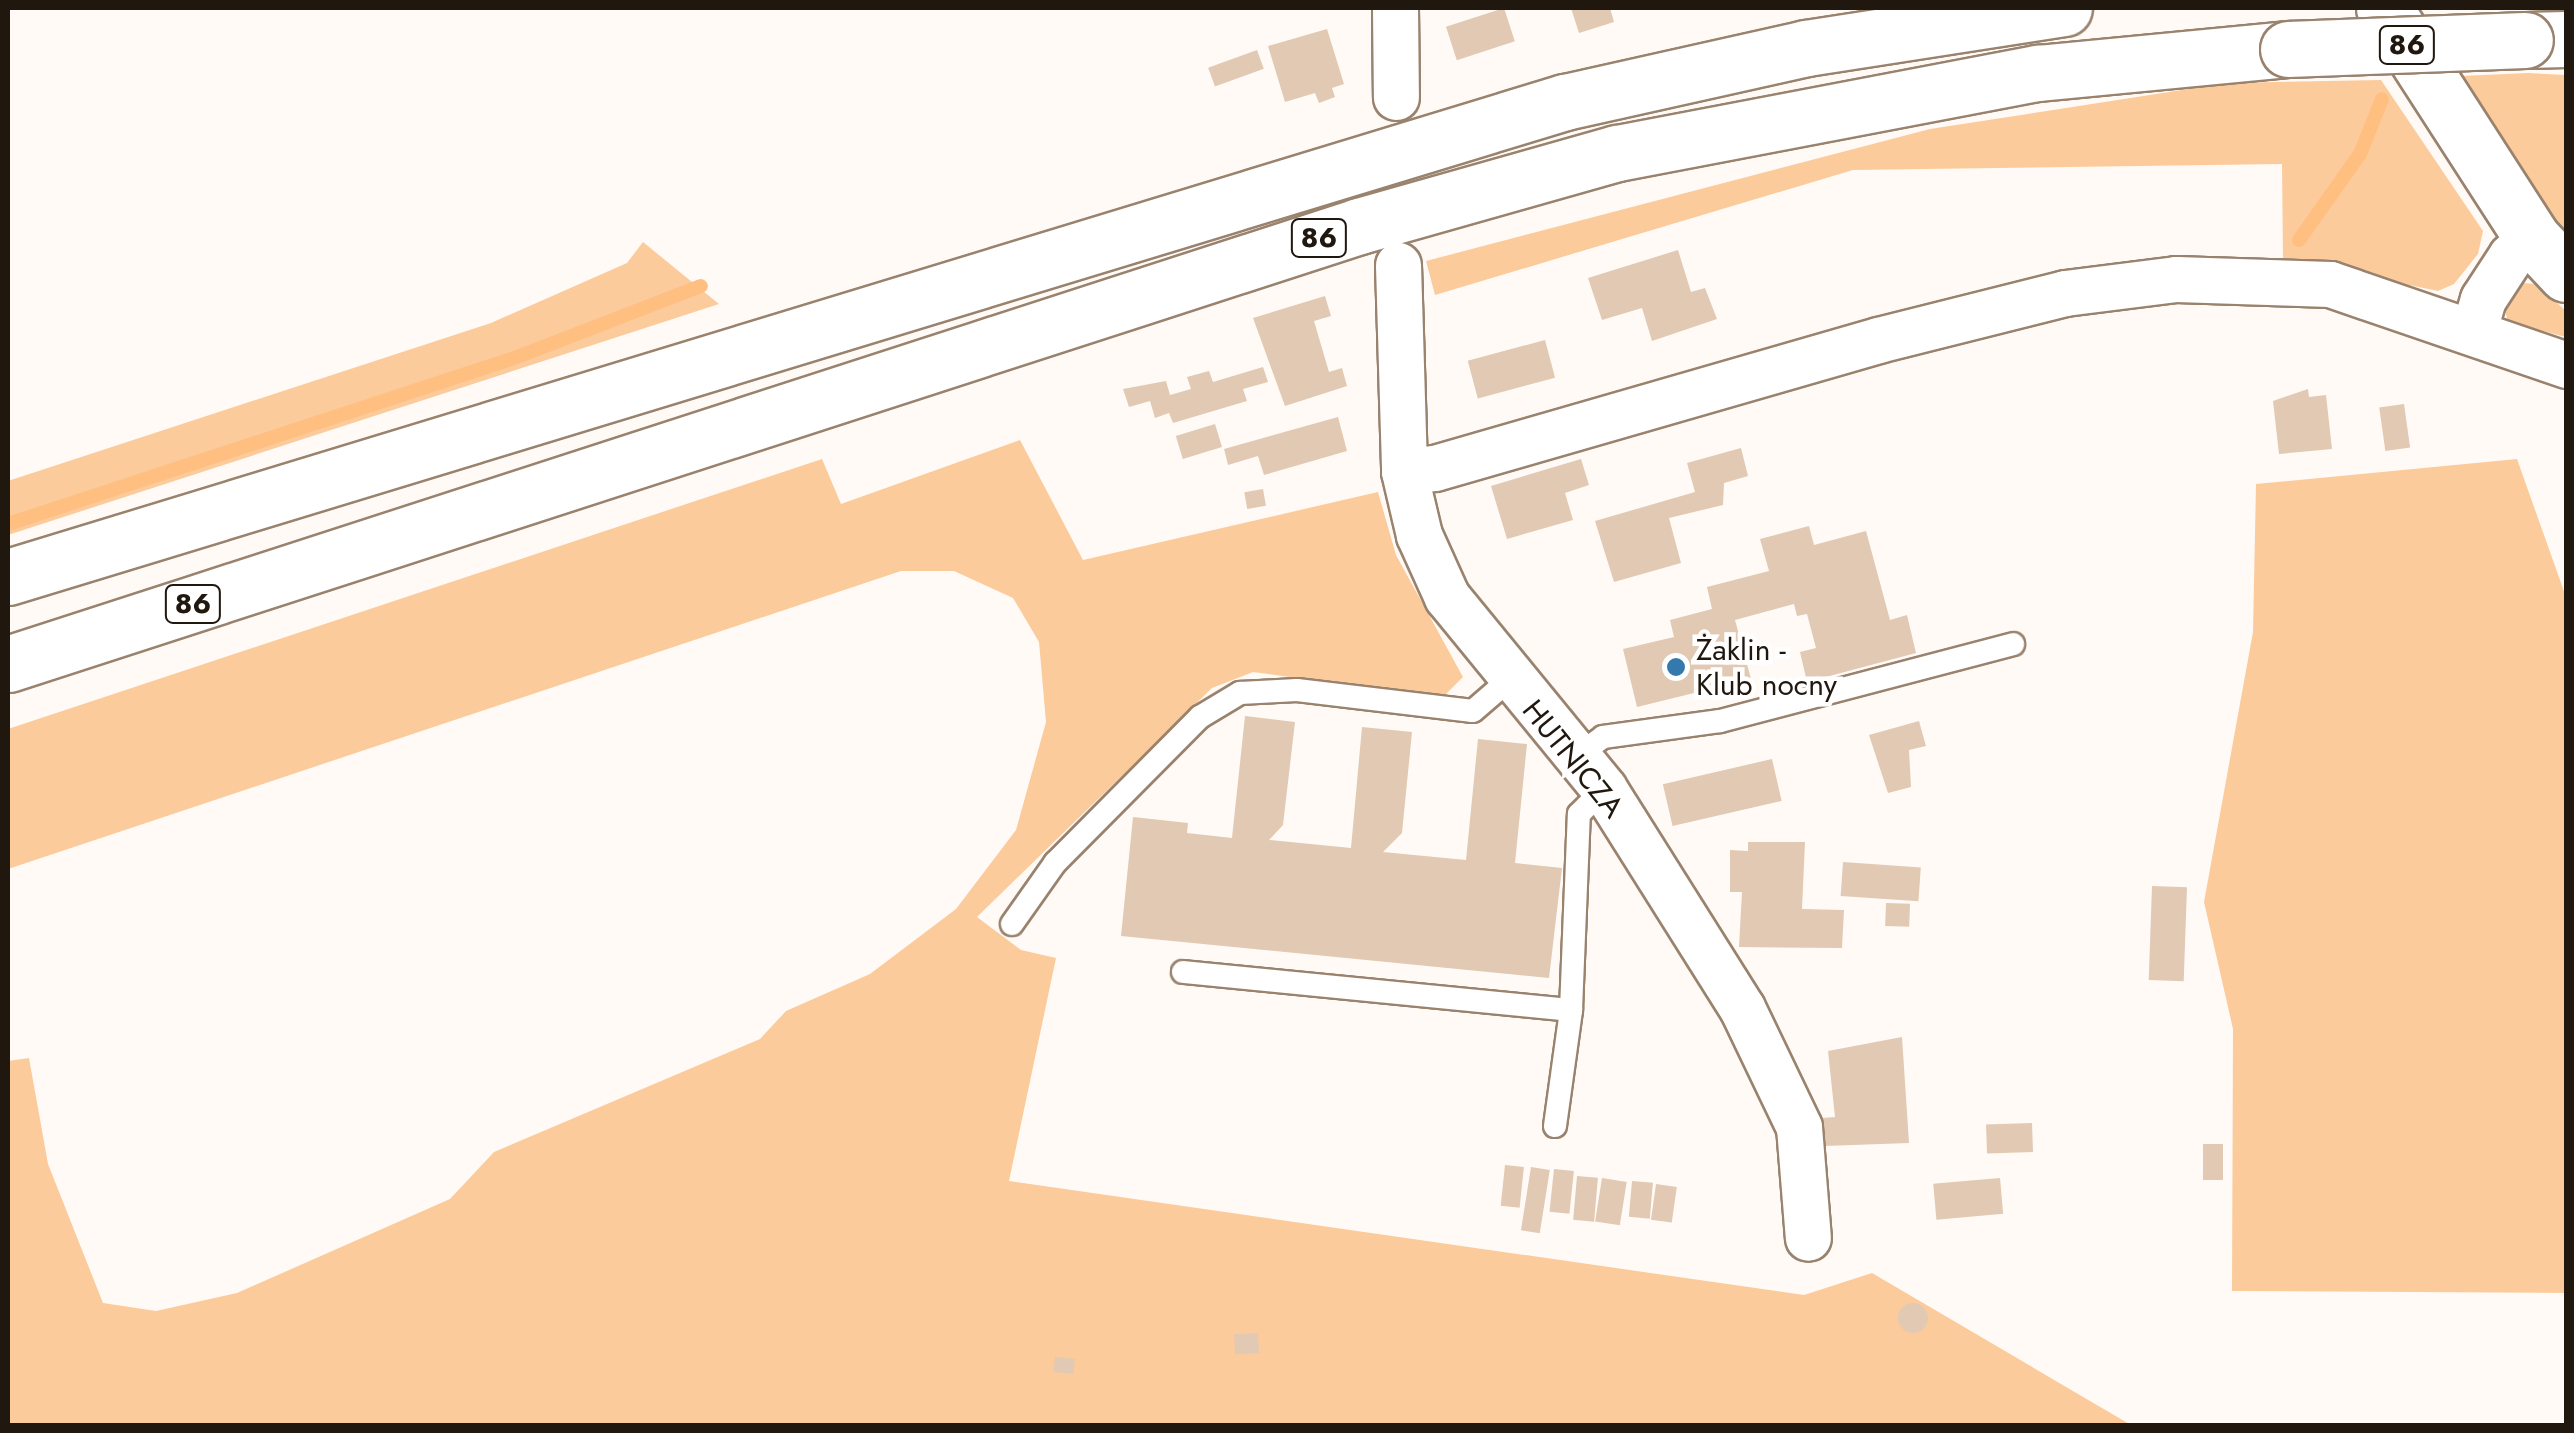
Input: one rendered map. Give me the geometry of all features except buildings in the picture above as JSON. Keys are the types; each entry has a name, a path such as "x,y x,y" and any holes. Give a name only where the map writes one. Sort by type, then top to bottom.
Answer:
{"main road":[{"name":"86","path":"8,578 1565,102 1806,48 2064,8"},
{"path":"2384,8 2550,256"},
{"name":"86","path":"8,664 1358,226 1617,154 2038,73 2288,50 2546,40"}],"street":[{"path":"1394,8 1396,97"},
{"path":"2474,330 2482,299 2511,256 2550,256"},
{"name":"HUTNICZA","path":"1398,265 1404,471 1419,535 1447,598 1510,680 1590,772 1742,1008 1800,1127 1808,1238"},
{"path":"1404,471 1435,468 1878,340 2064,293 2176,279 2330,284 2566,364"}],"lane":[{"path":"1555,1126 1572,1010 1578,814 1603,738 1720,721 2013,644"},
{"path":"1012,924 1055,862 1200,717 1240,693 1297,690 1473,711 1510,680"},
{"path":"1184,972 1572,1010"}],"shaded area":[{"path":"2566,75 2566,243 2499,155 2461,76"},
{"path":"2381,80 2483,231 2478,254 2454,284 2438,291 2283,259 2282,164 1853,170 1435,295 1426,261 1930,129 2227,83"},
{"path":"643,242 719,304 8,535 8,481 491,323 627,263"},
{"path":"2523,283 2536,284 2566,311 2566,337 2508,322 2504,307"},
{"path":"1020,440 1083,560 1378,492 1396,555 1463,677 1442,698 1253,672 1212,688 977,917 1021,950 1056,958 1009,1181 1804,1295 1872,1273 2131,1425 8,1425 8,1061 29,1058 48,1164 103,1303 156,1311 237,1293 450,1199 494,1152 760,1039 786,1011 870,974 956,909 1016,830 1046,722 1039,642 1013,598 954,571 901,571 8,869 8,729 822,459 841,504"},
{"path":"2517,459 2566,597 2566,1293 2232,1291 2233,1029 2204,902 2253,632 2256,484"}],"waterway":[{"path":"2299,240 2360,154 2382,99"},
{"path":"8,524 517,357 701,286"}],"place":[{"name":"Żaklin - Klub nocny","path":"1676,667"}]}
